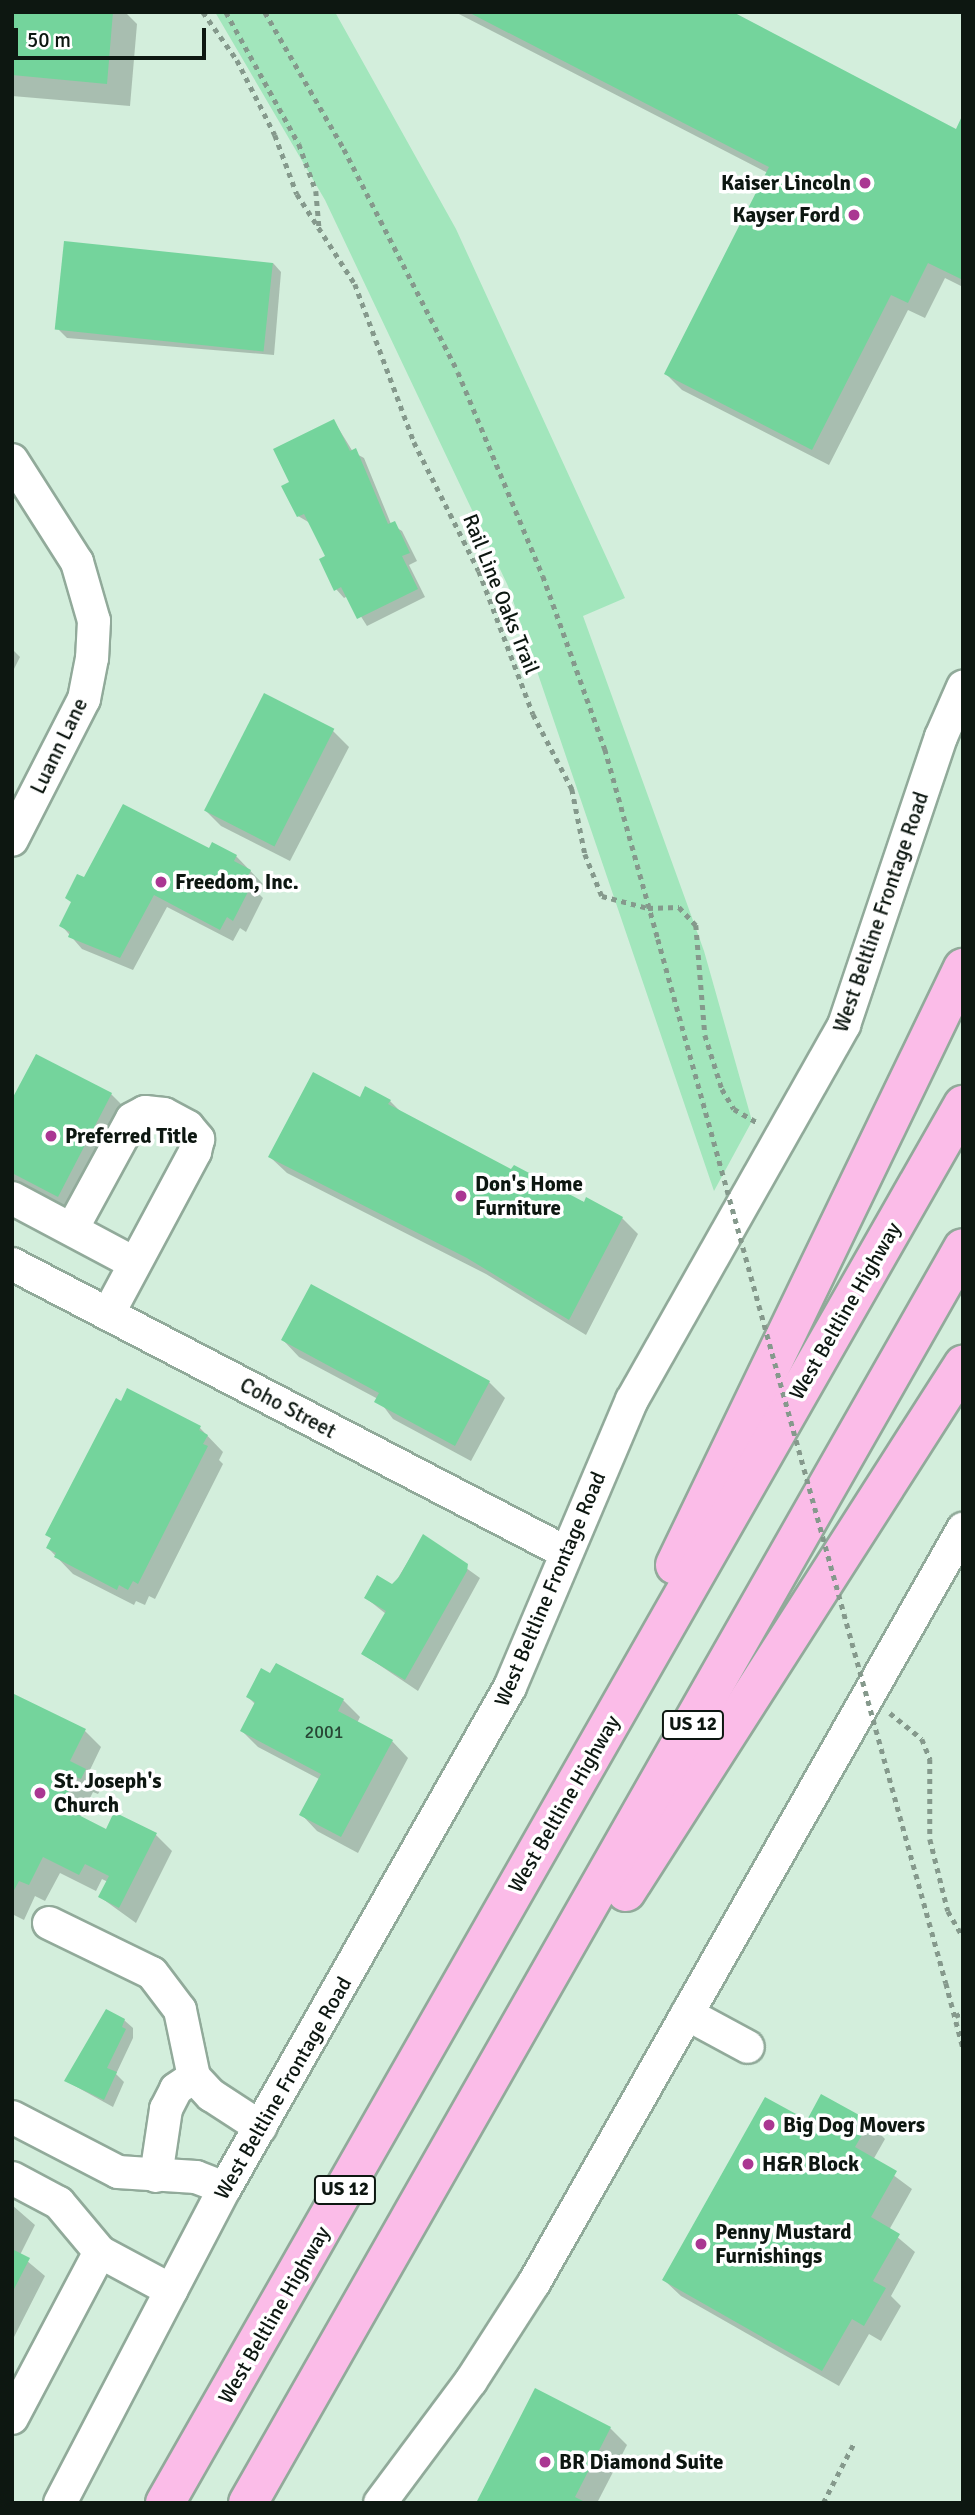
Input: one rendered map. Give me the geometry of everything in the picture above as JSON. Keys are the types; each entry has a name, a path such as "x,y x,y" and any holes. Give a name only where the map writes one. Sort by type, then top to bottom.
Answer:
{"highway":[{"path":"523,1876 963,968"},
{"name":"West Beltline Highway","path":"165,2503 963,1105"},
{"name":"US 12","path":"248,2503 424,2201 963,1248"},
{"path":"424,2201 963,1365"}],"street":[{"name":"Luann Lane","path":"12,460 77,562 94,621 84,699 17,820"},
{"name":"West Beltline Frontage Road","path":"60,2503 225,2188 510,1687 565,1552 632,1400 844,1025 941,737 963,687"},
{"path":"72,1229 132,1119 145,1112 163,1114 188,1127 198,1139 195,1152 108,1314"},
{"path":"12,1198 134,1263"},
{"name":"Coho Street","path":"12,1264 565,1552"},
{"path":"380,2503 503,2333 873,1693 963,1529"},
{"path":"49,1923 152,1973 167,1989 180,2010 194,2077 211,2095 260,2127"},
{"path":"687,2014 748,2047"},
{"path":"156,2176 166,2109 177,2089 194,2077"},
{"path":"12,2117 118,2172 195,2177 225,2188"},
{"path":"12,2178 59,2203 100,2252 171,2290"},
{"path":"12,2418 100,2252"}],"path":[{"name":"Rail Line Oaks Trail","path":"203,12 237,60 275,135 297,194 355,284 414,442 479,571 533,714 572,789 584,854 602,896 648,908"},
{"name":"Rail Line Oaks Trail","path":"226,12 299,144 316,191 319,228"},
{"path":"265,12 344,149 458,372 543,576 606,750 963,2048"},
{"path":"648,908 679,907 696,925 705,1035 722,1089 734,1109 756,1122"},
{"path":"873,1693 893,1717 922,1739 930,1759 930,1839 948,1911 963,1937"},
{"path":"955,2016 963,2013"},
{"path":"823,2503 854,2443"}],"green space":[{"path":"215,12 335,12 456,229 625,598 583,616 704,951 752,1121 714,1191 508,586 325,200"}],"building":[{"path":"12,12 113,12 107,84 12,75"},
{"name":"Kayser Ford","path":"468,12 733,12 956,129 963,114 963,280 928,263 908,303 891,295 812,450 664,374 769,167"},
{"path":"64,241 273,263 264,351 55,330"},
{"path":"334,419 350,451 356,448 388,524 395,521 410,553 402,556 418,589 357,619 341,587 334,591 319,559 325,556 304,514 297,517 281,486 289,482 273,449"},
{"path":"264,693 334,729 274,846 204,811"},
{"name":"Freedom, Inc.","path":"123,804 209,848 212,842 237,855 234,861 251,870 246,881 252,884 233,921 227,917 220,930 154,895 120,958 68,937 70,932 59,926 71,902 65,898 77,874 84,877"},
{"name":"Preferred Title","path":"36,1054 112,1093 58,1197 12,1173 12,1099"},
{"name":"Don's Home Furniture","path":"313,1072 360,1097 365,1086 391,1100 388,1104 511,1169 514,1165 584,1202 586,1197 623,1217 569,1320 467,1258 268,1157"},
{"path":"311,1284 490,1381 455,1446 374,1402 379,1393 281,1340"},
{"path":"127,1388 201,1426 199,1430 208,1435 203,1444 208,1446 138,1584 133,1581 128,1590 119,1585 117,1590 54,1557 56,1553 46,1548 51,1538 45,1535 116,1398 121,1401"},
{"path":"423,1534 468,1564 467,1571 405,1680 361,1654 386,1611 364,1598 377,1575 392,1584 399,1577"},
{"path":"276,1663 344,1699 338,1711 393,1740 341,1837 299,1815 321,1774 240,1731 255,1702 246,1697 261,1668 270,1673"},
{"name":"St. Joseph's Church","path":"12,1693 86,1729 70,1761 86,1769 81,1779 76,1777 61,1806 106,1829 114,1812 157,1833 119,1908 98,1897 109,1876 85,1864 79,1875 43,1857 29,1885 19,1881 12,1894"},
{"path":"106,2009 125,2019 122,2027 126,2029 107,2068 117,2072 104,2100 64,2081"},
{"path":"821,2094 870,2121 855,2147 897,2171 871,2217 900,2234 873,2281 886,2288 864,2326 852,2319 822,2371 662,2280 765,2097 807,2120"},
{"path":"12,2249 30,2258 12,2293"},
{"name":"BR Diamond Suite","path":"535,2388 611,2427 575,2497 587,2503 476,2503"}],"place":[{"name":"Kaiser Lincoln","path":"865,183"},
{"name":"Kayser Ford","path":"854,215"},
{"name":"Freedom, Inc.","path":"161,882"},
{"name":"Preferred Title","path":"51,1136"},
{"name":"Don's Home Furniture","path":"461,1196"},
{"name":"St. Joseph's Church","path":"40,1793"},
{"name":"Big Dog Movers","path":"769,2125"},
{"name":"H&R Block","path":"748,2164"},
{"name":"Penny Mustard Furnishings","path":"701,2244"},
{"name":"BR Diamond Suite","path":"545,2462"}]}
